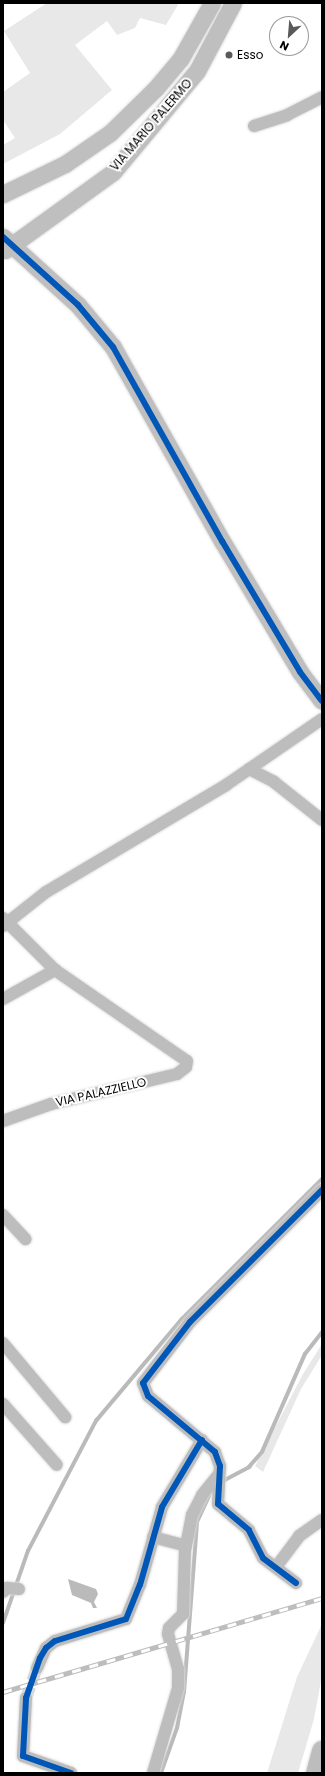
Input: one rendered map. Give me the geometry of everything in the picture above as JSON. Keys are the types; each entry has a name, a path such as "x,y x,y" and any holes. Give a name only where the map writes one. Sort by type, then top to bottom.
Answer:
{"highway":[{"path":"316,1773 322,1751"}],"street":[{"name":"VIA MARIO PALERMO","path":"3,194 65,164 110,133 181,58 212,3"},
{"name":"VIA MARIO PALERMO","path":"7,244 113,172 197,71 234,3"},
{"path":"254,126 287,115 322,97"},
{"path":"7,244 78,305 114,347 222,541 300,672 322,701"},
{"path":"3,999 55,970 4,922 46,892 249,769 322,719"},
{"path":"249,769 274,782 322,820"},
{"name":"VIA PALAZZIELLO","path":"3,1121 51,1104 177,1074 186,1067 184,1056 55,970"},
{"path":"296,1583 264,1558 249,1530 218,1504 218,1480 220,1466 215,1452 148,1396 143,1389 146,1376 190,1322 322,1190"},
{"path":"3,1215 25,1239"},
{"path":"3,1343 65,1418"},
{"path":"3,1404 56,1465"},
{"path":"37,1668 46,1648 55,1641 126,1619 140,1585 153,1537 170,1490 202,1440"},
{"path":"153,1773 178,1688 178,1669 168,1634 169,1628 184,1614 186,1546 192,1515 202,1495 218,1480"},
{"path":"276,1566 299,1536 322,1520"},
{"path":"153,1537 186,1546"},
{"path":"26,1698 23,1756 71,1773"}],"shaded area":[{"path":"47,3 179,3 166,25 140,18 135,28 117,35 107,21 75,45 112,90 60,134 3,164 3,145 15,138 3,120 3,92 30,73 4,31"},
{"path":"322,1344 322,1355 301,1389 263,1472 255,1466 303,1374"},
{"path":"68,1579 96,1589 98,1594 94,1602 97,1608 93,1608 91,1603 72,1595"},
{"path":"322,1624 322,1675 314,1719 298,1773 267,1773 297,1677"}],"waterway":[{"path":"3,1623 28,1551 96,1421 182,1319 322,1179"},
{"path":"223,1481 249,1467 262,1452 305,1354 322,1332"},
{"path":"161,1773 177,1728 184,1692 197,1522 211,1492"}],"tunnel":[{"path":"26,1698 37,1668"}],"railway":[{"path":"3,1692 322,1598"}],"cycle path":[{"path":"3,237 78,305 113,347 222,541 300,672 322,701"},
{"path":"296,1583 263,1558 249,1530 218,1504 220,1466 215,1452 148,1396 143,1383 190,1322 322,1190"},
{"path":"71,1773 23,1756 26,1698 40,1658 46,1648 55,1641 126,1619 140,1585 162,1507 202,1440"}],"place":[{"name":"Esso","path":"229,55"}]}
